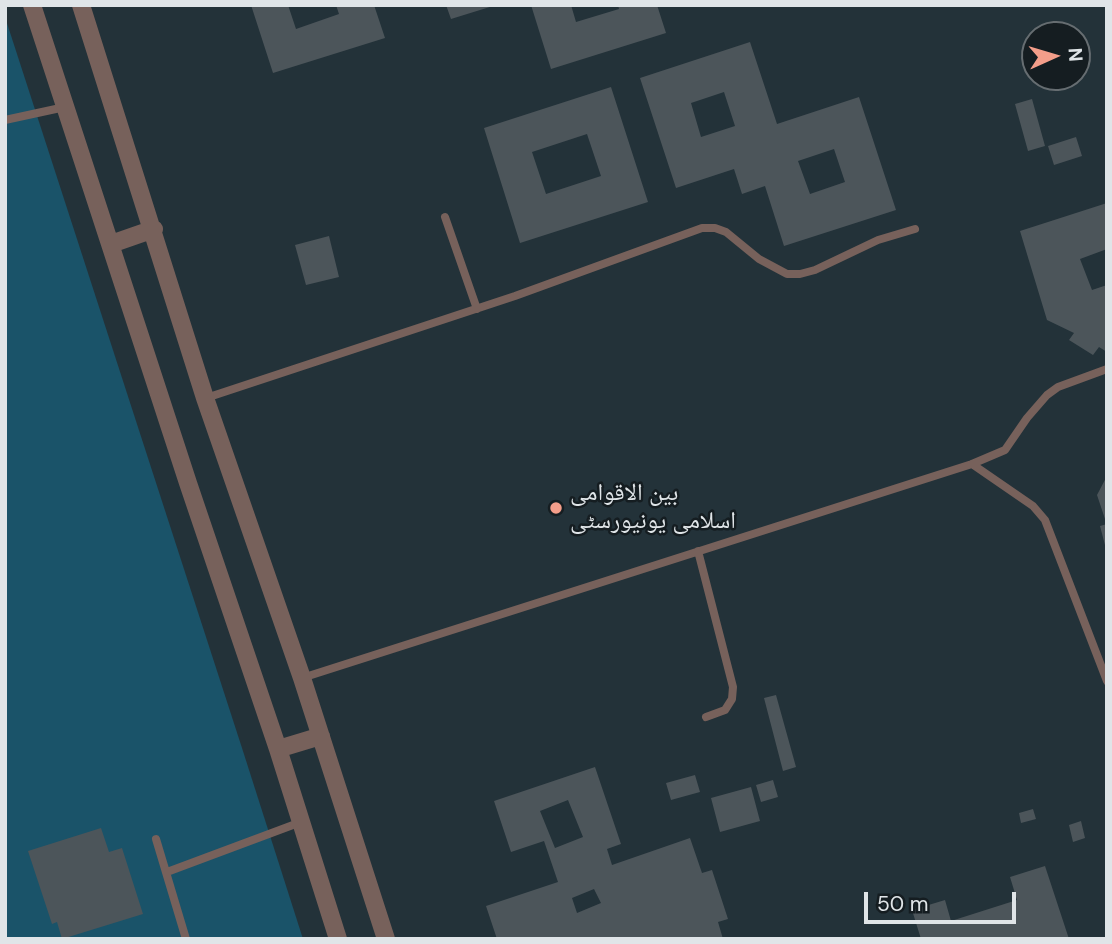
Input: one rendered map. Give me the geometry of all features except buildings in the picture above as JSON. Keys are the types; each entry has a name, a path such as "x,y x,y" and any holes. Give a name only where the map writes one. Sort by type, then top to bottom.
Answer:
{"street":[{"path":"32,5 278,749 338,939"},
{"path":"81,5 154,229 205,398 302,678 386,939"},
{"path":"111,244 154,229"},
{"path":"278,749 321,736"}],"lane":[{"path":"5,120 65,107"},
{"path":"445,217 477,309"},
{"path":"205,398 477,309 702,228 715,228 726,232 758,259 787,274 815,270 878,240 915,229"},
{"path":"302,678 972,464 1005,450 1027,418 1047,395 1058,387 1107,369"},
{"path":"972,464 1033,506 1045,520 1107,681"},
{"path":"698,551 733,688 732,699 724,710 706,717"},
{"path":"167,872 301,822"},
{"path":"156,839 187,939"}],"shaded area":[{"name":"بین الاقوامی اسلامی یونیورسٹی","path":"5,5 1107,5 1107,939 5,939"},
{"path":"5,17 242,748 303,939 5,939"}],"place":[{"name":"بین الاقوامی اسلامی یونیورسٹی","path":"556,508"}]}
